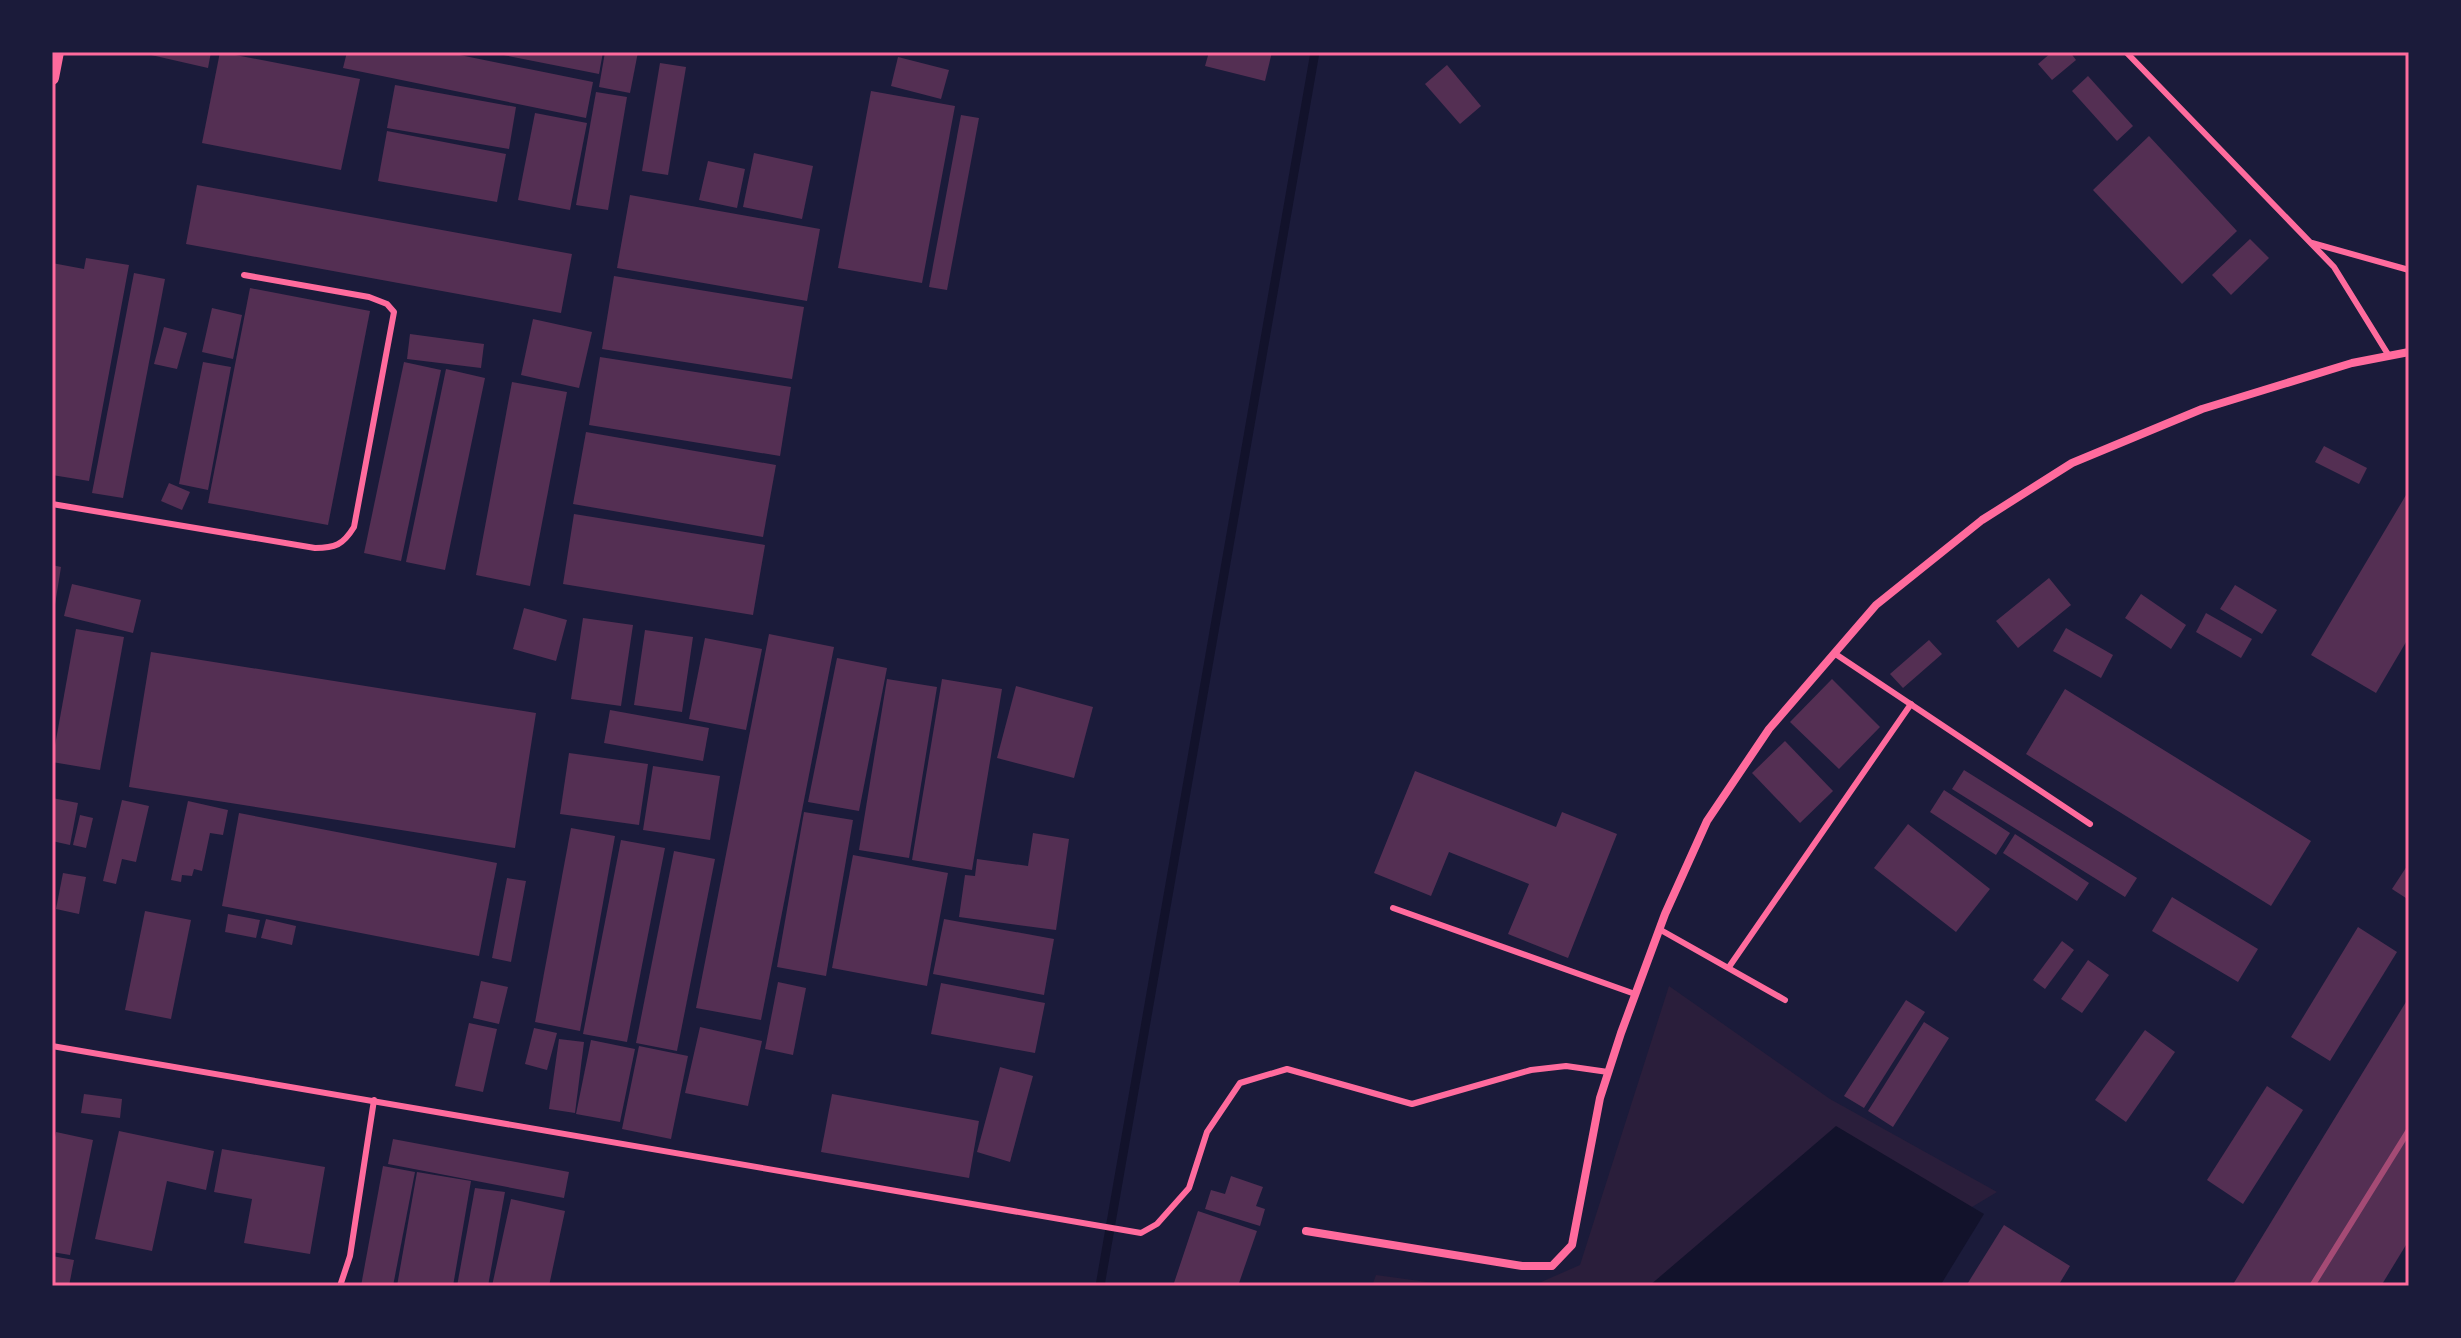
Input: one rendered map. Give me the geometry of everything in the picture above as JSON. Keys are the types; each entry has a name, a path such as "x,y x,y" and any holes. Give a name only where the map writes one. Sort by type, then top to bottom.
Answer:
{"street":[{"path":"52,78 57,52"},
{"path":"1306,1231 1522,1266 1552,1266 1572,1245 1600,1098 1608,1072 1659,929 1707,821 1769,729 1876,605 1982,520 2072,463 2202,409 2352,363 2409,352"}],"lane":[{"path":"2126,52 2334,267 2389,356"},
{"path":"2311,242 2409,270"},
{"path":"52,504 315,548 334,548 346,540 354,527 394,312 387,304 369,297 244,275"},
{"path":"1834,653 2090,824"},
{"path":"1729,967 1911,704"},
{"path":"1393,908 1635,994"},
{"path":"1659,929 1785,1000"},
{"path":"52,1046 1141,1233 1157,1224 1189,1188 1207,1132 1240,1083 1287,1069 1412,1104 1531,1070 1566,1066 1608,1072"},
{"path":"340,1286 350,1256 374,1100"}],"shaded area":[{"path":"1669,986 1830,1099 1997,1192 1840,1286 1532,1286 1580,1265"},
{"path":"1836,1126 1984,1214 1940,1286 1649,1286"},
{"path":"1376,1275 1456,1286 1372,1286"}],"building":[{"path":"138,52 211,52 208,68"},
{"path":"220,52 360,79 341,170 202,143"},
{"path":"347,52 445,52 593,82 586,118 343,68"},
{"path":"488,52 603,52 599,74"},
{"path":"605,52 638,52 630,93 599,87"},
{"path":"1209,52 1272,52 1265,81 1205,66"},
{"path":"2052,52 2070,52 2076,60 2052,80 2038,64"},
{"path":"898,57 949,70 941,99 891,86"},
{"path":"660,63 686,67 668,175 642,171"},
{"path":"1447,65 1481,106 1460,124 1425,84"},
{"path":"2088,76 2133,126 2117,141 2072,91"},
{"path":"395,85 516,107 509,149 387,128"},
{"path":"871,91 955,106 922,283 838,268"},
{"path":"596,92 627,97 608,210 576,205"},
{"path":"535,113 587,123 570,210 518,200"},
{"path":"961,115 979,118 947,290 929,287"},
{"path":"387,131 506,154 497,202 378,181"},
{"path":"2149,136 2237,231 2182,284 2093,190"},
{"path":"754,153 813,166 802,219 743,207"},
{"path":"708,161 745,169 737,208 699,200"},
{"path":"197,185 572,254 561,313 186,244"},
{"path":"630,195 820,229 807,301 617,268"},
{"path":"2250,239 2269,258 2231,295 2212,275"},
{"path":"86,258 129,265 89,481 52,475 52,263 84,269"},
{"path":"134,273 165,279 123,498 92,493"},
{"path":"614,276 804,307 792,379 602,349"},
{"path":"250,288 370,311 328,525 208,503"},
{"path":"212,308 242,315 233,359 202,352"},
{"path":"533,319 592,332 579,388 521,375"},
{"path":"164,327 187,333 177,369 154,364"},
{"path":"410,334 484,344 481,368 407,359"},
{"path":"600,357 791,387 780,456 589,425"},
{"path":"203,362 231,367 208,490 179,484"},
{"path":"404,362 441,370 401,561 364,553"},
{"path":"446,369 485,378 445,570 406,562"},
{"path":"512,382 567,392 530,586 476,575"},
{"path":"586,432 776,465 763,537 573,504"},
{"path":"2324,446 2367,468 2359,484 2315,462"},
{"path":"169,483 190,492 182,510 161,501"},
{"path":"2409,490 2409,637 2376,693 2311,655"},
{"path":"574,514 765,545 753,615 563,584"},
{"path":"52,565 61,567 54,611 52,611"},
{"path":"2049,578 2071,605 2018,648 1996,621"},
{"path":"72,584 141,600 133,633 64,616"},
{"path":"2235,585 2277,610 2262,634 2220,609"},
{"path":"2141,594 2186,625 2171,649 2125,618"},
{"path":"524,608 567,620 556,661 513,649"},
{"path":"2206,613 2252,639 2241,658 2196,632"},
{"path":"583,618 633,625 621,706 571,699"},
{"path":"2066,628 2113,655 2101,678 2053,651"},
{"path":"76,629 124,637 100,770 52,762"},
{"path":"645,630 693,637 682,712 634,705"},
{"path":"769,634 834,647 761,1020 696,1008"},
{"path":"705,638 762,649 746,730 689,719"},
{"path":"1929,640 1942,654 1903,688 1890,674"},
{"path":"151,652 536,713 515,848 129,787"},
{"path":"837,658 887,668 859,811 808,802"},
{"path":"887,679 937,687 909,858 859,850"},
{"path":"942,679 1002,689 972,870 912,860"},
{"path":"1832,679 1880,727 1839,769 1790,722"},
{"path":"1016,686 1093,707 1074,778 997,758"},
{"path":"2065,689 2311,841 2271,906 2026,754"},
{"path":"610,710 709,728 703,761 604,743"},
{"path":"1785,741 1833,791 1800,823 1752,773"},
{"path":"569,753 648,764 639,825 560,814"},
{"path":"653,766 720,776 710,840 643,830"},
{"path":"1964,770 2137,878 2125,897 1952,789"},
{"path":"1415,771 1556,827 1562,812 1617,834 1568,958 1508,934 1529,884 1449,852 1431,896 1374,873"},
{"path":"1944,790 2010,833 1996,855 1930,812"},
{"path":"52,798 78,803 70,845 52,841"},
{"path":"122,800 149,806 136,862 122,859 116,884 103,881"},
{"path":"188,801 228,810 223,835 210,833 202,871 194,869 192,876 182,875 181,882 171,880"},
{"path":"804,812 853,820 826,976 777,967"},
{"path":"239,813 497,863 479,956 222,906"},
{"path":"80,815 93,818 86,848 73,845"},
{"path":"1908,824 1990,889 1956,932 1874,868"},
{"path":"571,828 615,836 580,1031 535,1022"},
{"path":"1033,833 1069,839 1056,930 959,917 965,875 975,876 977,859 1028,866"},
{"path":"2015,834 2089,883 2077,901 2003,853"},
{"path":"621,840 665,848 627,1042 583,1034"},
{"path":"674,851 715,859 677,1051 636,1043"},
{"path":"853,855 948,873 927,986 832,968"},
{"path":"2409,863 2409,900 2392,889"},
{"path":"63,873 86,877 79,914 56,909"},
{"path":"507,878 526,881 511,962 492,958"},
{"path":"2172,897 2258,949 2238,982 2152,931"},
{"path":"145,911 191,920 171,1019 125,1010"},
{"path":"228,914 260,920 256,938 225,932"},
{"path":"266,919 296,926 292,945 261,938"},
{"path":"944,919 1054,939 1044,995 933,974"},
{"path":"2358,927 2397,952 2330,1061 2291,1037"},
{"path":"2062,941 2074,950 2045,989 2033,980"},
{"path":"2088,960 2109,975 2082,1013 2061,999"},
{"path":"481,981 508,987 499,1024 473,1018"},
{"path":"778,982 806,988 793,1055 765,1049"},
{"path":"941,983 1045,1003 1035,1053 931,1034"},
{"path":"2409,997 2409,1240 2381,1286 2232,1286"},
{"path":"1906,1000 1925,1012 1864,1108 1844,1096"},
{"path":"1924,1022 1949,1038 1893,1127 1868,1111"},
{"path":"469,1023 497,1029 483,1092 455,1086"},
{"path":"700,1027 762,1041 748,1106 685,1093"},
{"path":"534,1028 557,1033 547,1070 525,1064"},
{"path":"2145,1030 2175,1052 2126,1122 2095,1100"},
{"path":"559,1039 584,1042 575,1113 549,1109"},
{"path":"591,1040 635,1049 620,1122 576,1114"},
{"path":"639,1046 688,1056 671,1139 622,1129"},
{"path":"1000,1067 1033,1076 1010,1162 977,1152"},
{"path":"2267,1086 2303,1110 2243,1204 2207,1180"},
{"path":"84,1094 122,1099 120,1118 81,1113"},
{"path":"832,1094 979,1121 969,1178 821,1152"},
{"path":"119,1131 214,1151 206,1190 167,1181 152,1251 95,1239"},
{"path":"56,1132 93,1140 70,1255 52,1252 52,1151"},
{"path":"393,1139 569,1172 564,1198 388,1164"},
{"path":"222,1149 325,1167 310,1254 244,1243 252,1199 214,1192"},
{"path":"383,1166 415,1172 393,1286 361,1286"},
{"path":"417,1172 471,1181 453,1286 397,1286"},
{"path":"1231,1176 1263,1187 1256,1206 1265,1209 1260,1226 1205,1209 1211,1190 1225,1194"},
{"path":"475,1188 505,1192 488,1286 457,1286"},
{"path":"511,1199 565,1211 549,1286 492,1286"},
{"path":"1198,1211 1257,1231 1238,1286 1173,1286"},
{"path":"2004,1225 2070,1266 2058,1286 1966,1286"},
{"path":"52,1256 74,1260 69,1286 52,1286"}],"waterway":[{"path":"1100,1286 1315,52"}],"railway":[{"path":"2312,1286 2409,1130"}]}
